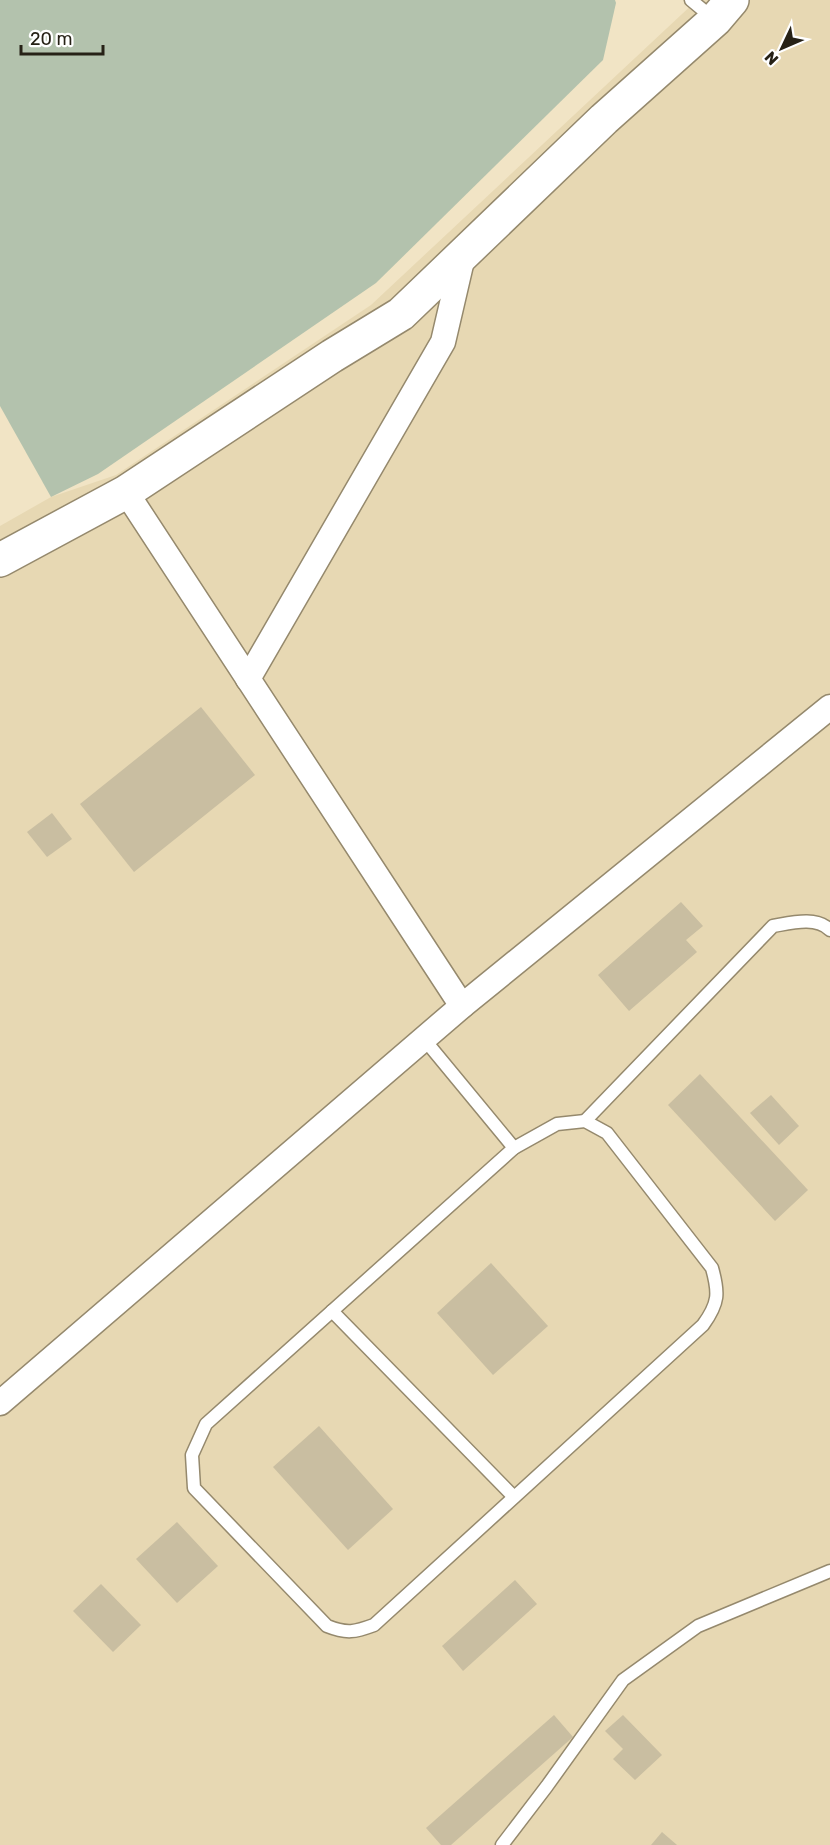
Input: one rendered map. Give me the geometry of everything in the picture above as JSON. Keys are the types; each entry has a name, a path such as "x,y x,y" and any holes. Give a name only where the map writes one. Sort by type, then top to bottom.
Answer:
{"street":[{"path":"0,560 126,492 332,356 401,314 604,119 713,6"},
{"path":"248,679 443,342 463,256"},
{"path":"126,492 462,1006"},
{"path":"0,1403 462,1006 830,707"}],"lane":[{"path":"585,1121 773,926 804,920 830,930"},
{"path":"424,1039 514,1148"},
{"path":"585,1121 607,1133 712,1268 718,1289 713,1311 704,1325 374,1625 357,1632 342,1632 327,1626 194,1488 192,1455 206,1424 514,1148 557,1124 585,1121"},
{"path":"332,1311 514,1497"},
{"path":"502,1845 623,1680 698,1626 830,1571"}],"shaded area":[{"path":"697,0 830,0 830,1845 0,1845 0,526 51,497 116,475 371,305"}],"green space":[{"path":"0,0 615,0 616,3 603,60 376,283 98,474 51,497 0,406"}],"building":[{"path":"201,707 255,775 134,872 80,804"},
{"path":"52,813 72,839 47,857 27,832"},
{"path":"681,902 703,926 686,940 697,952 629,1011 598,975"},
{"path":"700,1074 808,1190 775,1221 668,1105"},
{"path":"771,1095 799,1126 779,1145 750,1113"},
{"path":"491,1263 548,1326 493,1375 437,1313"},
{"path":"319,1426 393,1509 348,1550 273,1467"},
{"path":"177,1522 218,1566 177,1603 136,1559"},
{"path":"515,1580 537,1604 463,1671 442,1646"},
{"path":"101,1584 141,1625 113,1652 73,1611"},
{"path":"554,1715 573,1737 451,1845 441,1845 426,1828"},
{"path":"623,1715 662,1755 635,1780 613,1759 623,1749 605,1731"},
{"path":"662,1832 677,1845 651,1845"}]}
